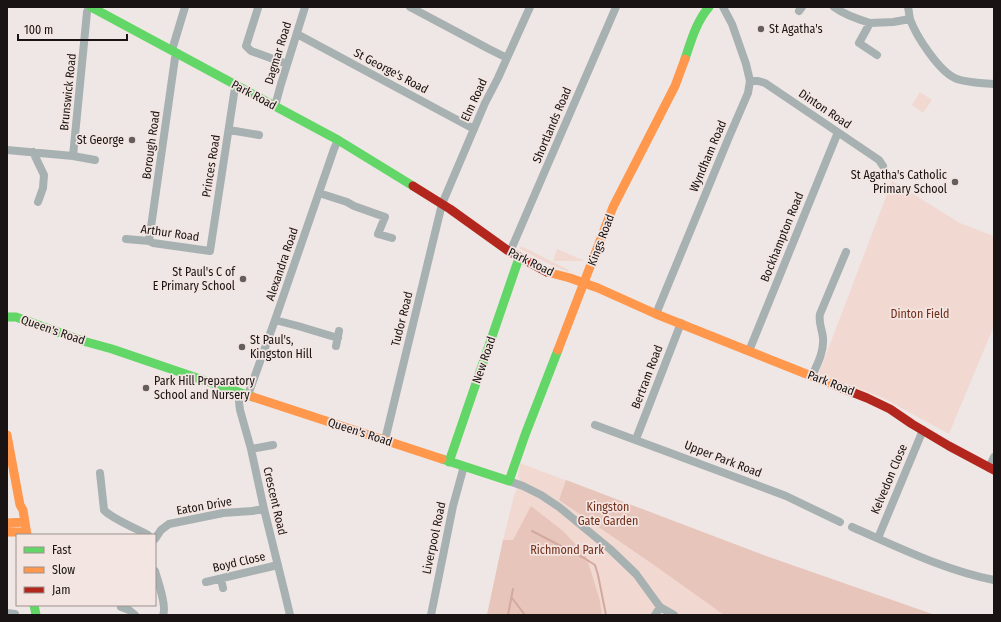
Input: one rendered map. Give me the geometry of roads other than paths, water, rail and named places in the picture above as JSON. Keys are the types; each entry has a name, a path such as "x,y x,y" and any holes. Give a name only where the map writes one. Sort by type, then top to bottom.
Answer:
{"street":[{"name":"Park Road","path":"90,7 102,10 338,140 442,204 519,258 548,272 584,283 656,314 881,404 923,430 992,469"},
{"name":"Brunswick Road","path":"73,156 88,12 90,7"},
{"name":"Borough Road","path":"149,241 175,58 174,51 185,7"},
{"name":"Dagmar Road","path":"275,106 280,84 305,7"},
{"path":"410,7 507,58"},
{"name":"Elm Road","path":"442,204 485,103 530,7"},
{"name":"Shortlands Road","path":"510,252 616,7"},
{"name":"Kings Road","path":"509,481 525,435 613,207 675,86 696,28 709,7"},
{"name":"Wyndham Road","path":"656,314 748,93 750,81 746,64 732,24 723,7"},
{"path":"834,7 856,19 870,23 893,22 910,19"},
{"path":"908,7 910,19 928,51 941,67 956,78 971,82 994,84"},
{"path":"258,8 246,46 251,51 287,64"},
{"path":"870,23 859,42 877,55"},
{"name":"St George's Road","path":"297,34 474,129"},
{"name":"Dinton Road","path":"750,81 765,83 879,160 884,166"},
{"name":"Princes Road","path":"210,251 228,130 237,85"},
{"path":"228,130 260,135"},
{"name":"Bockhampton Road","path":"749,350 833,144 839,133"},
{"name":"Alexandra Road","path":"245,394 275,320 338,140"},
{"path":"7,150 73,156 95,160"},
{"path":"33,152 44,175 43,188 38,202"},
{"path":"319,193 385,217 378,234 392,238"},
{"name":"Tudor Road","path":"385,440 442,204"},
{"name":"Arthur Road","path":"126,239 149,241 210,251"},
{"path":"812,376 823,346 823,337 819,321 820,314 846,252"},
{"name":"New Road","path":"449,462 519,258"},
{"name":"Queen's Road","path":"7,317 16,317 518,484 541,495 559,507 603,543 636,574 660,606 674,615"},
{"path":"275,320 338,338"},
{"name":"Bertram Road","path":"636,439 681,323"},
{"name":"Crescent Road","path":"245,394 239,402 240,410 251,449 290,615"},
{"name":"Upper Park Road","path":"595,425 786,496 840,522"},
{"name":"Kelvedon Close","path":"878,538 923,430"},
{"path":"7,435 20,505 18,512 23,530"},
{"path":"251,449 273,445"},
{"path":"992,469 994,457"},
{"name":"Liverpool Road","path":"431,615 453,506 464,466"},
{"path":"100,473 104,510 146,534"},
{"name":"Eaton Drive","path":"156,538 161,530 169,524 223,513 264,509"},
{"path":"7,523 23,530"},
{"path":"852,527 963,573 994,580"},
{"path":"7,532 23,530"},
{"name":"Boyd Close","path":"206,582 278,565"},
{"path":"156,575 164,605 165,612 163,615"},
{"path":"221,579 223,588"},
{"path":"655,615 660,606"},
{"path":"121,607 129,610 135,615"}],"waterway":[{"path":"532,531 595,565 606,615"},
{"path":"508,615 513,589"},
{"path":"512,598 525,615"}],"place":[{"name":"St Agatha's","path":"761,29"},
{"name":"St George","path":"132,140"},
{"name":"St Agatha's Catholic Primary School","path":"955,182"},
{"name":"St Paul's C of E Primary School","path":"243,279"},
{"name":"St Paul's, Kingston Hill","path":"242,347"},
{"name":"Park Hill Preparatory School and Nursery","path":"146,388"}],"park label":[{"name":"Dinton Field","path":"920,314"},
{"name":"Kingston Gate Garden","path":"608,514"},
{"name":"Richmond Park","path":"567,550"}]}
